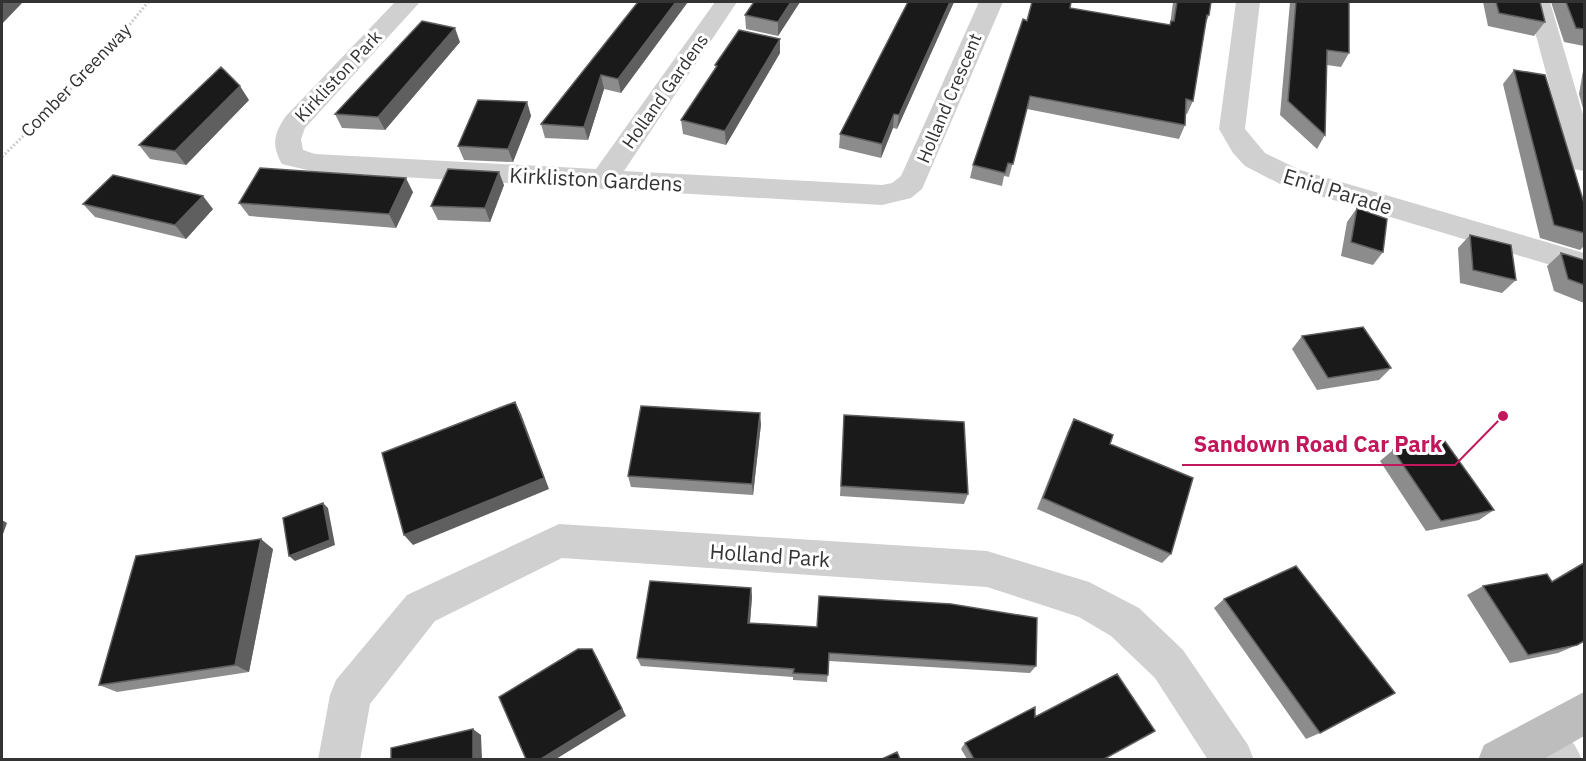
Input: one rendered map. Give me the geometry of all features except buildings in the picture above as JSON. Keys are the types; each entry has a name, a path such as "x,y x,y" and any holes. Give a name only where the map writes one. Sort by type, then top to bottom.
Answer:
{"street":[{"name":"Kirkliston Park","path":"292,157 286,145 287,134 295,122 408,2"},
{"name":"Holland Gardens","path":"603,180 726,2"},
{"name":"Holland Crescent","path":"901,191 912,182 991,2"},
{"name":"Enid Parade","path":"1248,2 1232,129 1238,143 1249,157 1266,168 1290,177 1584,264"},
{"path":"1538,2 1584,162"},
{"name":"Kirkliston Gardens","path":"292,157 315,163 603,180 882,195 901,191"},
{"name":"Holland Park","path":"339,759 351,694 421,608 559,541 987,569 1089,601 1125,622 1169,664 1233,759"},
{"path":"1499,759 1552,749 1584,713"}],"path":[{"name":"Comber Greenway","path":"2,157 104,56 148,2"}],"place":[{"name":"Sandown Road Car Park","path":"1503,416"}]}
